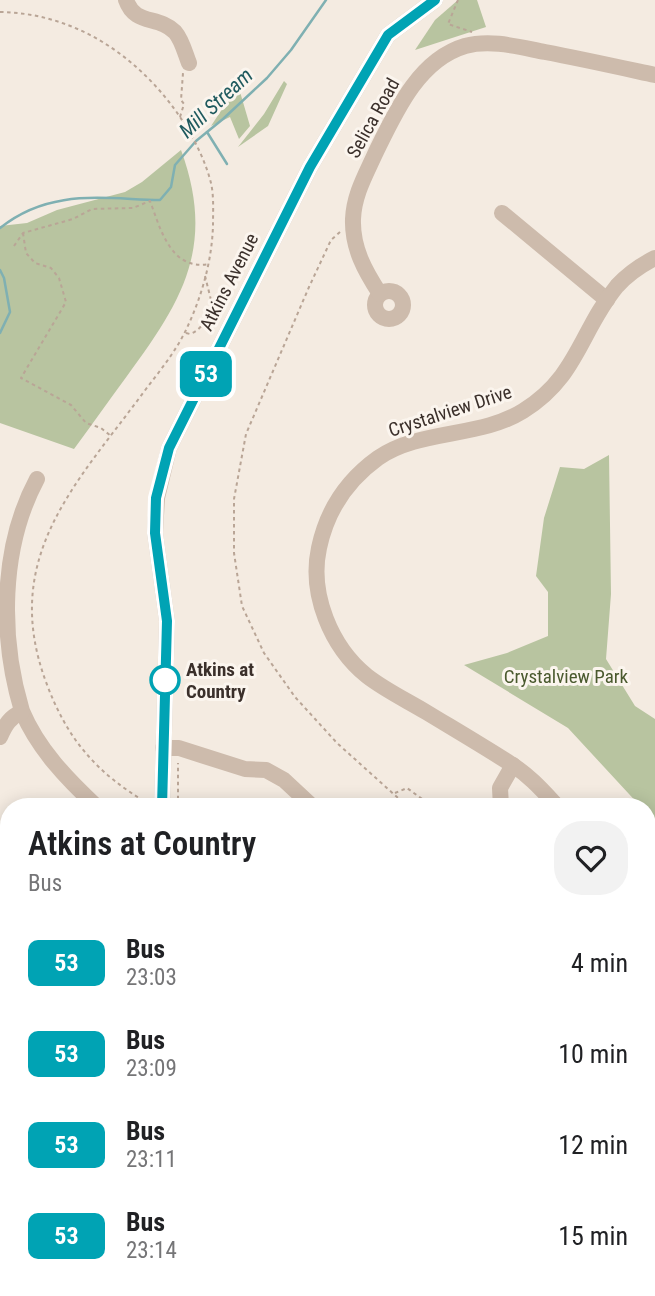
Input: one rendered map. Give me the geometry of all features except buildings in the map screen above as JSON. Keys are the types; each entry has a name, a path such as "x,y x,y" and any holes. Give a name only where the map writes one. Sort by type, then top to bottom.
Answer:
{"street":[{"path":"126,0 131,12 136,16 159,22 174,32 189,63"},
{"name":"Atkins Avenue","path":"163,798 171,751 167,621 155,533 156,498 169,448 310,167 333,127 388,35 435,0"},
{"name":"Selica Road","path":"380,293 368,276 354,242 353,220 357,193 395,113 416,82 432,65 465,46 502,44 655,75"},
{"path":"502,213 607,300"},
{"name":"Crystalview Drive","path":"550,798 534,781 513,765 367,676 352,661 329,627 320,602 317,555 329,513 357,474 380,457 408,445 492,423 520,413 544,397 565,375 607,300 633,271 655,258"},
{"path":"37,479 23,503 3,589 4,645 22,712 57,767 88,798"},
{"path":"0,737 5,725 22,712"},
{"path":"171,751 179,748 245,769 266,770 284,780 303,798"},
{"path":"501,798 500,788 513,765"}],"path":[{"path":"458,0 448,24 473,32 479,44"},
{"path":"0,12 16,12 58,21 102,41 144,73 180,118 210,181 213,222 209,264 194,309 178,344 71,489 45,541 34,588 36,644 51,695 79,747 114,781 140,798"},
{"path":"180,118 184,104 181,100 181,76 189,63"},
{"path":"15,246 23,233 73,219 92,209 134,208 150,201 166,244 181,258 201,265 209,264"},
{"path":"353,220 331,240 246,434 234,499 234,553 242,606 264,653 295,697 337,743 399,798"},
{"path":"23,233 26,253 35,263 51,268 59,278 66,302 21,378 71,405 86,423 101,428 111,436"},
{"path":"205,276 214,309"},
{"path":"171,751 178,798"},
{"path":"395,794 407,788 421,798"}],"green space":[{"path":"458,0 477,0 486,27 415,50 435,20"},
{"path":"284,81 287,84 268,126 238,147 264,114"},
{"path":"238,85 250,126 239,139 230,117 211,126"},
{"path":"181,150 191,184 195,215 194,244 178,296 147,348 74,449 0,423 0,226 27,223 57,210 125,192 142,182"},
{"name":"Crystalview Park","path":"609,455 611,594 606,659 635,706 655,719 655,798 633,798 568,728 464,665 507,653 548,636 548,592 536,576 544,518 560,467 584,469"}],"waterway":[{"name":"Mill Stream","path":"0,228 19,215 57,201 97,198 160,200 171,187 175,165 196,141 267,78 291,50 326,0"},
{"path":"207,132 227,164"},
{"name":"Mill Stream","path":"0,270 10,312 0,333"}],"bus line":[{"name":"53","path":"162,798 167,621 155,533 156,498 169,448 310,167 382,44 396,28 435,0"}],"place":[{"name":"Atkins at Country","path":"165,680"}]}
